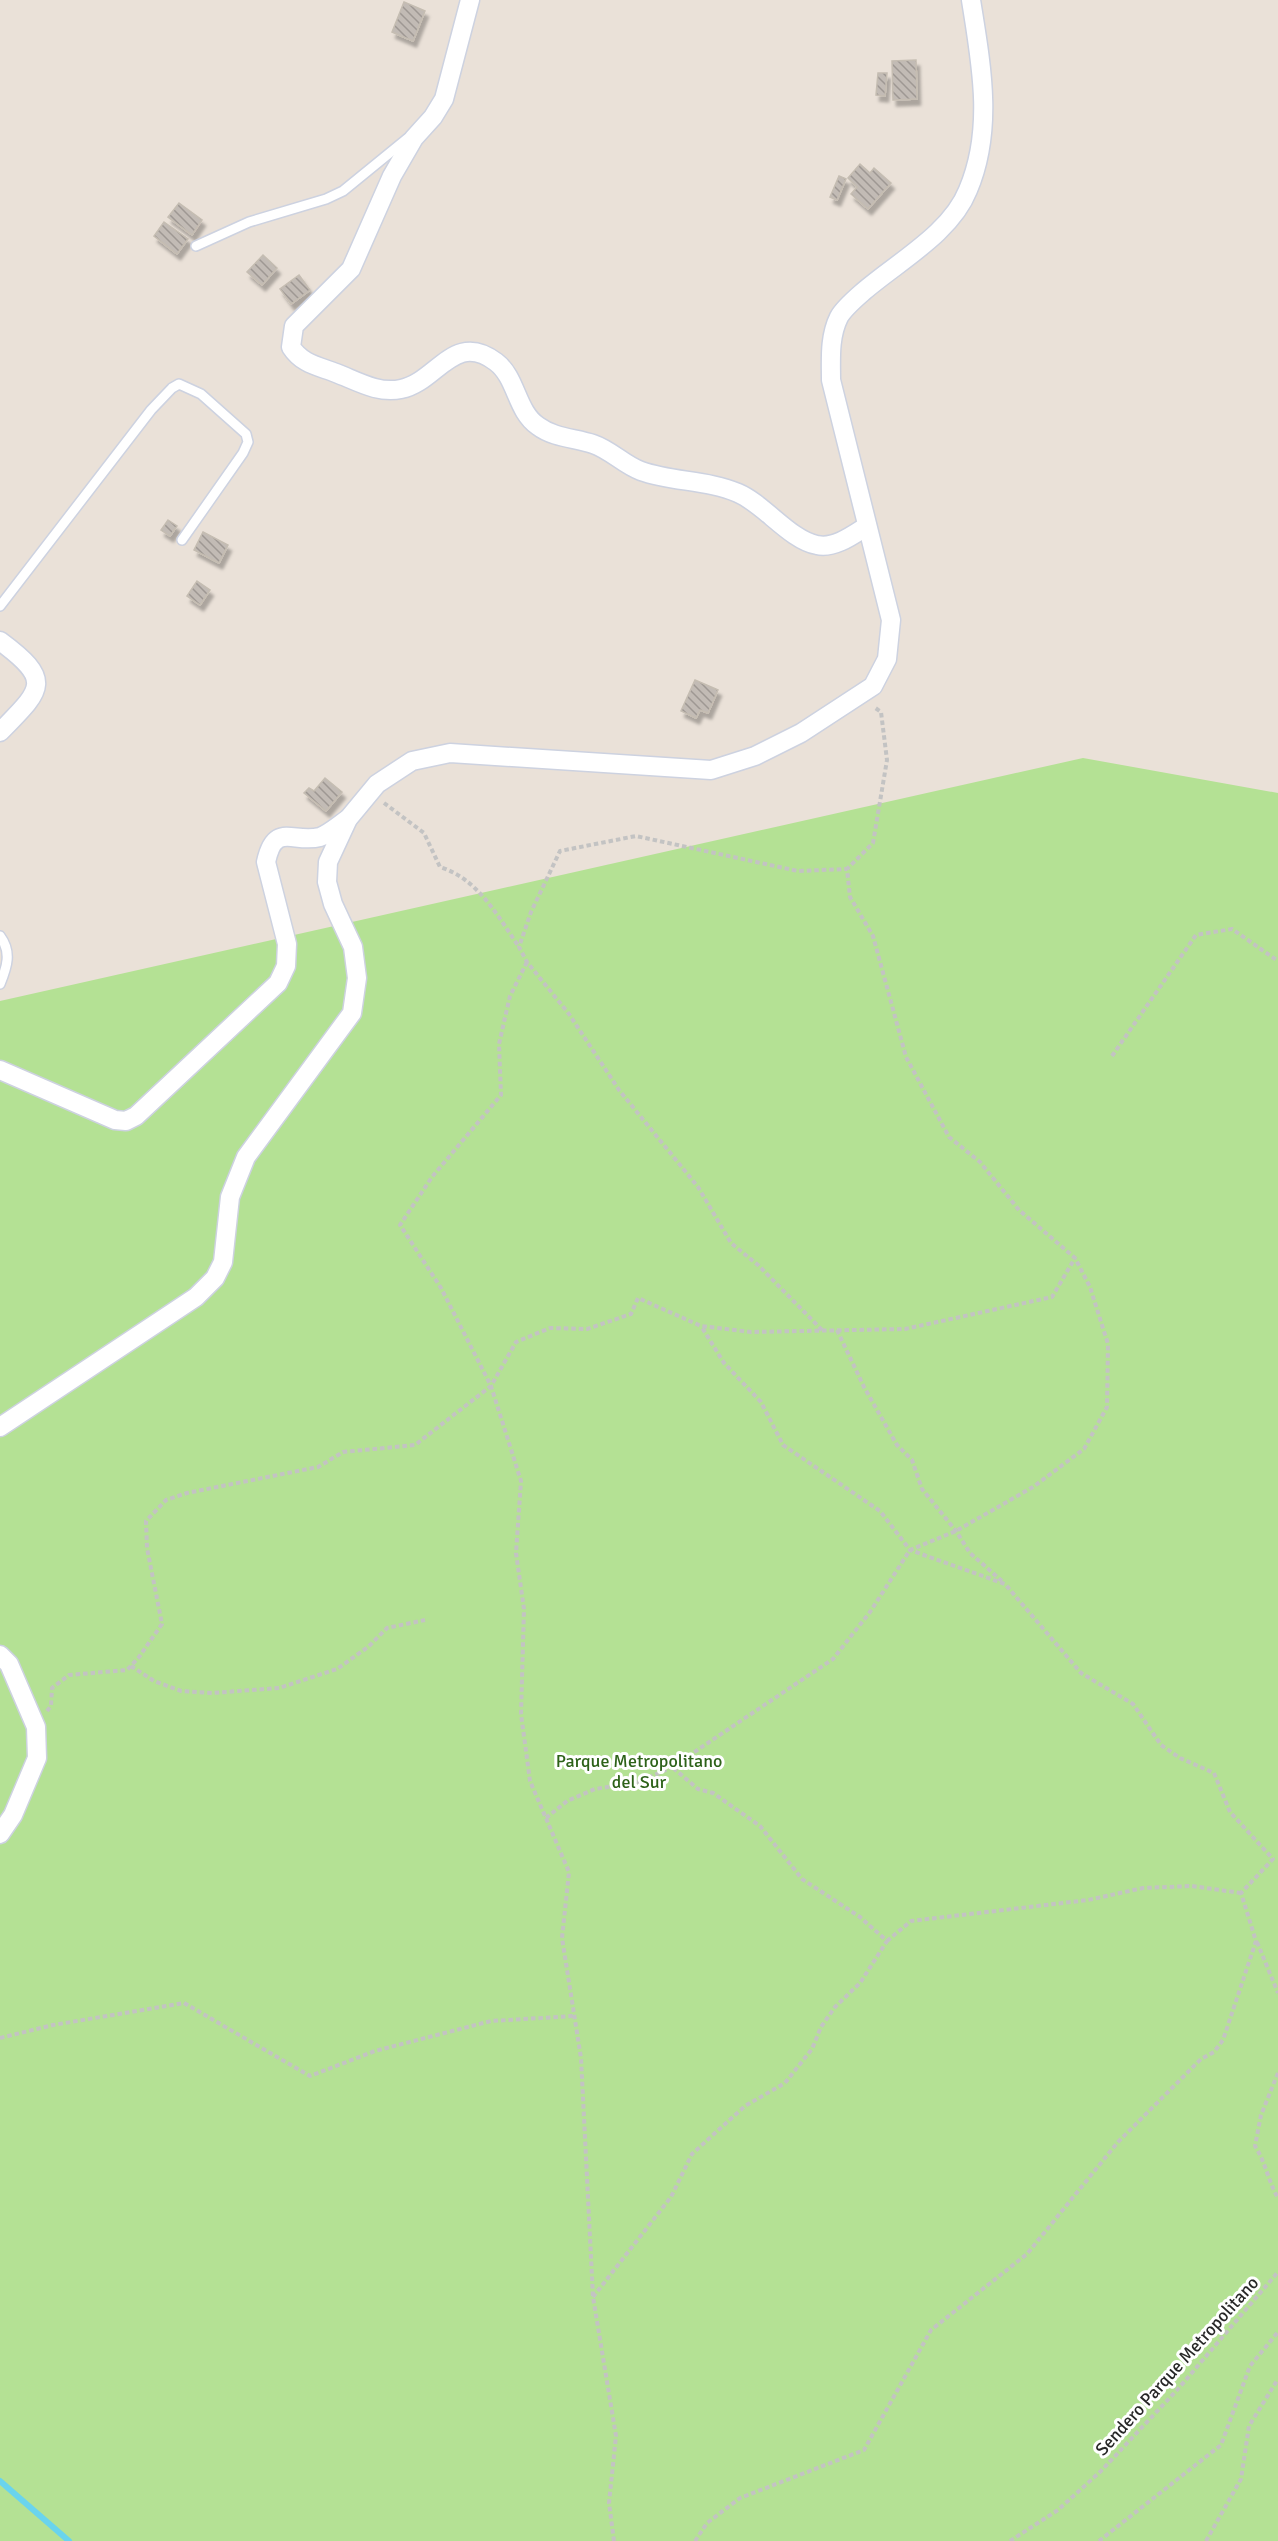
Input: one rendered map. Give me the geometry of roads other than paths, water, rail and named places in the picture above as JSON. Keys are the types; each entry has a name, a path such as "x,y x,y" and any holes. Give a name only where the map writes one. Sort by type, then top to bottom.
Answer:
{"street":[{"path":"471,0 444,99 433,117 414,138 392,176 351,269 294,326 291,346 297,357 311,365 378,390 402,389 425,378 454,355 468,352 484,355 504,370 525,413 544,431 608,450 638,470 663,478 736,492 813,544 830,544 848,538 867,526"},
{"path":"0,1427 196,1297 215,1278 225,1254 230,1197 246,1157 352,1013 357,978 353,947 333,904 327,882 328,861 348,819 377,784 412,761 450,753 711,770 754,756 801,733 873,686 887,658 891,640 891,620 831,380 830,347 839,316 896,263 936,235 968,192 980,156 984,119 971,0"},
{"path":"0,641 34,669 37,678 36,687 28,703 0,732"},
{"path":"0,1070 115,1120 126,1121 136,1116 278,983 286,966 287,944 266,862 272,844 276,839 288,835 321,837 348,819"},
{"path":"0,1655 9,1664 36,1727 37,1758 13,1815 0,1834"}],"lane":[{"path":"196,246 249,222 326,199 343,191 433,117"},
{"path":"0,606 151,410 172,388 179,384 201,394 246,434 248,442 243,453 182,540"},
{"path":"0,936 6,944 8,958 0,984"}],"waterway":[{"path":"0,2481 69,2541"}],"park label":[{"name":"Parque Metropolitano del Sur","path":"639,1771"}]}
